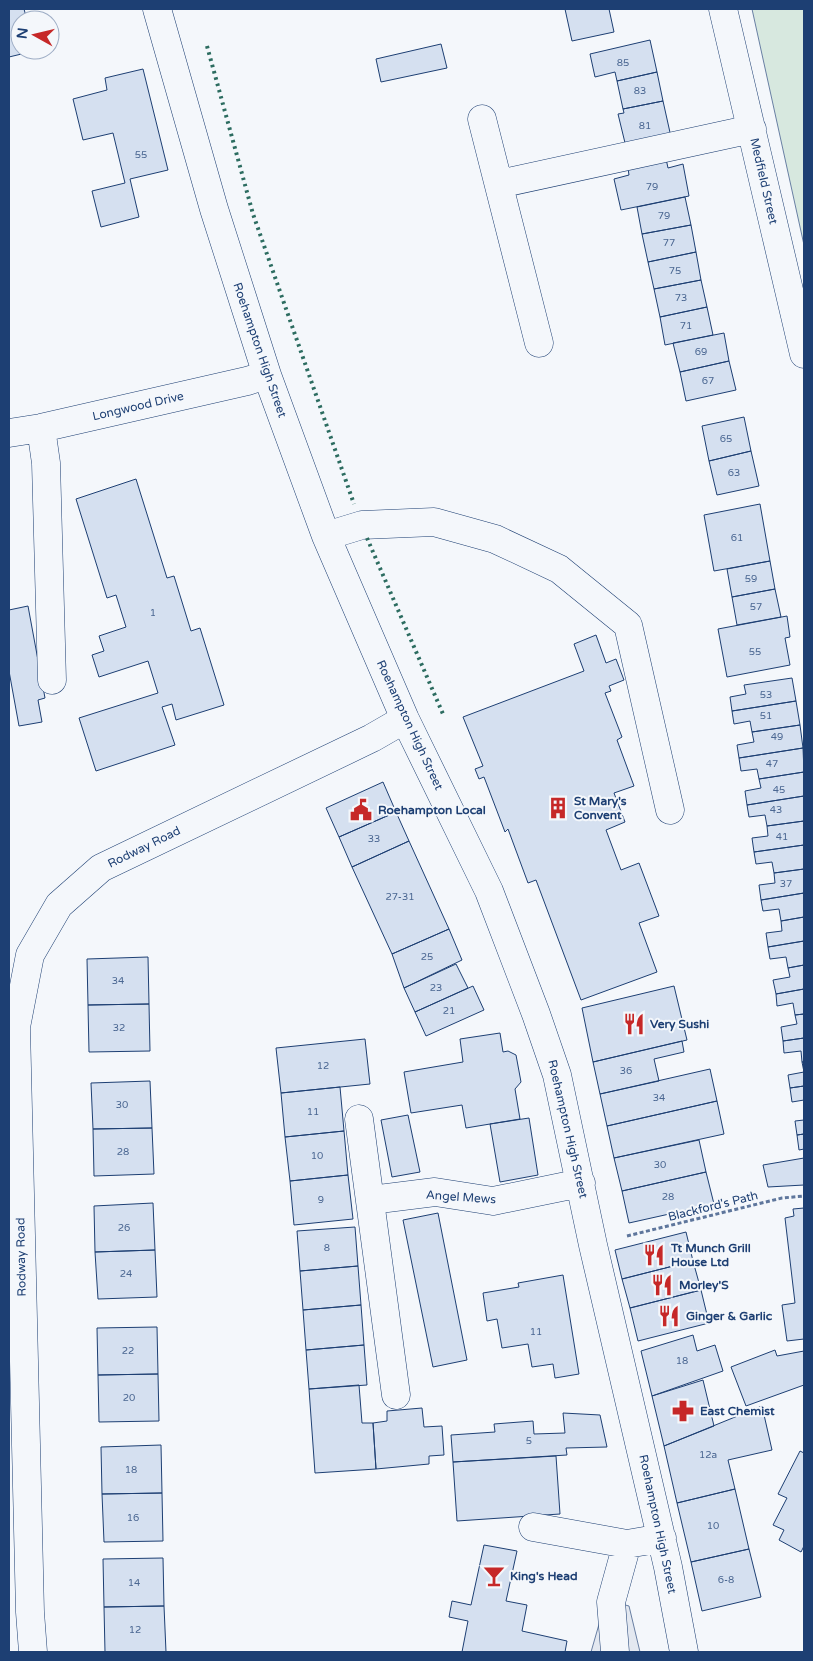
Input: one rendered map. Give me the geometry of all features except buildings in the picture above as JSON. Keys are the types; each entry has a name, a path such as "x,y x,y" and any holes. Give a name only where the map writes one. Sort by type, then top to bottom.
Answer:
{"street":[{"name":"Roehampton High Street","path":"158,9 214,209 267,375 326,536 356,601 405,718 489,892 533,1005 557,1076 593,1245 662,1538 684,1652"},
{"name":"Medfield Street","path":"723,9 804,354"},
{"path":"482,120 539,343"},
{"path":"499,184 752,128"},
{"name":"Longwood Drive","path":"9,433 41,428 247,382 267,375"},
{"path":"41,428 46,463 52,680"},
{"path":"326,536 362,525 434,522 495,540 560,569 628,625 670,810"},
{"name":"Rodway Road","path":"33,1652 30,1612 14,1143 16,1026 30,955 59,905 101,868 372,738 405,718"},
{"path":"359,1119 396,1395"},
{"name":"Angel Mews","path":"371,1200 435,1192 493,1201 581,1183"},
{"path":"533,1527 627,1544 662,1538"},
{"path":"615,1652 611,1602 627,1544"}],"path":[{"name":"Blackford's Path","path":"627,1236 782,1198 804,1196"}],"shaded area":[{"path":"752,9 804,9 804,245"},
{"path":"606,1600 629,1606 640,1652 591,1652"}],"hedge":[{"path":"207,46 253,214 354,504"},
{"path":"367,538 443,714"}],"place":[{"name":"St Mary's Convent","path":"558,808"},
{"name":"Roehampton Local","path":"361,810"},
{"name":"Very Sushi","path":"634,1024"},
{"name":"Tt Munch Grill House Ltd","path":"654,1255"},
{"name":"Morley'S","path":"662,1285"},
{"name":"Ginger & Garlic","path":"669,1316"},
{"name":"East Chemist","path":"683,1411"},
{"name":"King's Head","path":"494,1576"}]}
